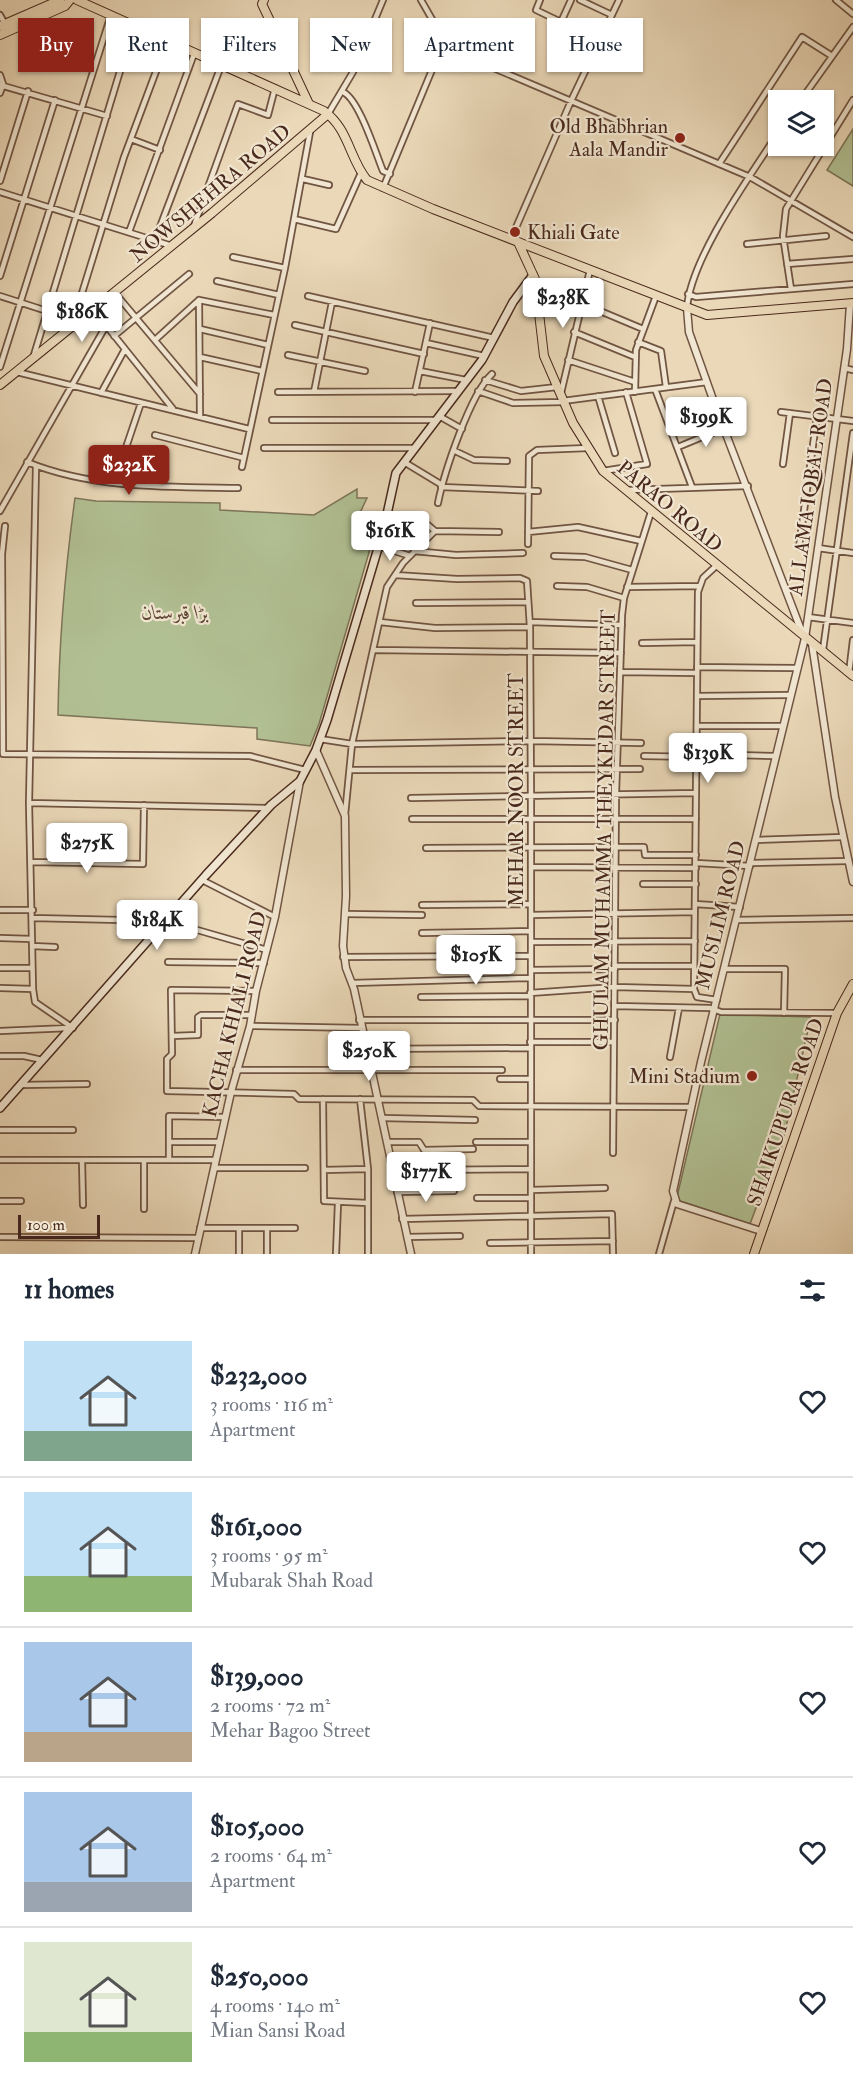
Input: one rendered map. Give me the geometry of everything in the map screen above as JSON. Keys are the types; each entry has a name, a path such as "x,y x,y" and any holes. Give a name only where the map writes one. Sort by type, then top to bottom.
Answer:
{"main road":[{"path":"2,25 60,0"},
{"path":"0,35 64,6 70,0"},
{"path":"77,0 119,18"},
{"path":"264,0 262,4 309,104"},
{"path":"189,51 201,57"},
{"path":"236,72 328,114 344,131 361,173 374,186 687,308 716,316 851,304"},
{"name":"NOWSHEHRA ROAD","path":"0,385 33,360 77,320 106,301 310,132 328,114"},
{"name":"PARAO ROAD","path":"515,240 533,275 544,357 561,396 588,448 603,471 851,675"},
{"path":"0,1108 268,808 300,781 320,739 386,522 396,473 484,356 513,302 533,275"},
{"name":"SHAIKUPURA ROAD","path":"754,1254 837,1013 853,984"},
{"name":"SHAIKUPURA ROAD","path":"759,1254 837,1025 853,991"}],"street":[{"path":"328,114 343,92 383,0"},
{"path":"421,0 431,18"},
{"path":"540,0 536,10 561,22 571,0"},
{"path":"580,0 612,15"},
{"path":"515,240 571,101 620,0"},
{"path":"836,0 853,14"},
{"path":"0,367 111,14"},
{"path":"0,15 2,25"},
{"path":"808,90 853,27"},
{"path":"719,164 802,37 832,56"},
{"path":"129,232 195,54"},
{"path":"33,360 120,72"},
{"path":"0,296 77,320 103,224 156,72"},
{"path":"155,240 219,72"},
{"path":"383,189 431,72"},
{"path":"503,72 750,177 792,199 853,237"},
{"path":"0,75 2,84 0,93"},
{"path":"2,84 107,116"},
{"path":"193,229 238,104 268,115 275,88"},
{"path":"0,181 28,91"},
{"path":"343,92 351,97 383,171 390,174"},
{"path":"0,276 55,100"},
{"path":"792,289 783,220 792,199 853,100"},
{"path":"242,468 285,268 310,132"},
{"path":"131,139 160,150"},
{"path":"768,149 712,241 688,294 687,308 689,332 805,638"},
{"path":"294,219 336,229 361,173"},
{"path":"303,179 329,185"},
{"path":"0,192 172,246"},
{"path":"747,244 826,236"},
{"path":"233,257 285,268"},
{"path":"788,264 853,259"},
{"path":"561,396 590,270"},
{"path":"114,336 189,274"},
{"path":"217,282 279,295"},
{"path":"688,294 696,297 853,284"},
{"path":"115,293 200,394"},
{"path":"308,296 494,338"},
{"path":"635,392 635,357 638,342 656,296"},
{"path":"200,300 274,315"},
{"path":"155,340 200,300"},
{"path":"200,300 200,417"},
{"path":"0,511 105,324 110,313 106,301"},
{"path":"314,392 332,302"},
{"path":"581,303 643,329"},
{"name":"ALLAMA IQBAL ROAD","path":"805,638 851,304"},
{"path":"415,392 430,323"},
{"path":"105,324 174,410"},
{"path":"295,325 424,354"},
{"path":"200,329 268,345"},
{"path":"574,332 635,357"},
{"path":"638,342 661,351 666,387"},
{"path":"426,343 484,356"},
{"path":"101,393 125,349"},
{"path":"288,355 364,371"},
{"path":"200,357 262,370"},
{"path":"568,360 635,382"},
{"path":"844,368 853,370"},
{"path":"420,371 466,380"},
{"path":"16,372 249,429"},
{"path":"438,503 441,486 462,429 478,391 492,374"},
{"path":"485,380 521,392 561,396 598,396 707,382"},
{"path":"655,389 692,487"},
{"path":"478,391 513,403 561,396"},
{"path":"278,392 457,392"},
{"path":"603,471 647,464 626,392"},
{"path":"598,396 615,453"},
{"path":"114,483 141,403"},
{"path":"781,412 853,421"},
{"path":"783,464 790,412"},
{"path":"799,547 817,416"},
{"path":"272,420 438,418 462,429"},
{"path":"678,447 724,428"},
{"path":"823,653 853,433"},
{"path":"155,435 244,458"},
{"path":"264,448 415,448"},
{"path":"528,544 528,460 532,452 588,448"},
{"path":"455,451 474,460 507,461"},
{"path":"27,462 114,483 149,487 238,488"},
{"path":"404,462 441,486 538,491"},
{"path":"36,466 29,803 33,989 35,1002 73,1028"},
{"path":"624,490 748,486"},
{"name":"GHULAM MUHAMMA THEYKEDAR STREET","path":"613,1153 616,794 622,625 624,598 651,512"},
{"path":"386,522 428,525 435,531 498,532"},
{"path":"5,526 2,554 3,754 250,756 305,770"},
{"path":"528,532 578,527 641,541"},
{"path":"411,1254 378,1099 360,1028 352,982 344,957 345,816 352,744 375,650 387,586 414,551 435,531"},
{"path":"378,546 410,556"},
{"path":"818,548 853,554"},
{"path":"414,551 456,555 524,553"},
{"path":"554,556 585,557 632,570"},
{"path":"716,566 703,578 700,586 697,642 694,988 698,996 717,1000"},
{"name":"MEHAR NOOR STREET","path":"395,575 457,579 525,579 530,625 531,1254"},
{"path":"557,586 587,587 624,598"},
{"path":"627,587 700,586"},
{"path":"416,603 528,602"},
{"path":"808,617 853,623"},
{"path":"380,622 435,628 622,625"},
{"name":"MUSLIM ROAD","path":"659,1254 674,1201 673,1191 714,1009 805,638"},
{"path":"851,675 853,640"},
{"path":"642,643 697,642"},
{"path":"812,644 835,797 853,882"},
{"path":"375,650 621,653"},
{"path":"621,672 797,668"},
{"path":"697,696 790,695"},
{"path":"696,726 782,726"},
{"path":"320,739 352,744 531,741 641,743"},
{"path":"316,750 345,816"},
{"path":"644,756 775,756"},
{"path":"350,770 640,769"},
{"name":"KACHA KHIALI ROAD","path":"195,1254 236,1070 250,1026 256,991 275,917 300,781"},
{"path":"411,798 531,798 696,793"},
{"path":"29,803 268,808"},
{"path":"32,862 143,864 144,805"},
{"path":"412,819 696,819"},
{"path":"756,840 843,837"},
{"path":"426,848 644,847 645,855 696,855"},
{"path":"531,867 615,868 849,861"},
{"path":"202,880 275,917"},
{"path":"643,884 696,884"},
{"path":"422,905 531,904"},
{"path":"695,904 740,907"},
{"path":"0,910 33,910"},
{"path":"531,915 695,912"},
{"path":"345,914 422,915"},
{"path":"32,918 166,921 267,950"},
{"path":"736,920 853,918"},
{"path":"422,933 531,931"},
{"path":"0,938 32,939"},
{"path":"531,942 695,941"},
{"path":"32,946 55,947"},
{"path":"344,957 531,956"},
{"path":"168,962 264,963"},
{"path":"531,970 694,966"},
{"path":"0,968 32,968"},
{"path":"724,969 785,969 784,1013"},
{"path":"352,982 530,978"},
{"path":"421,997 530,995 615,987 694,988"},
{"path":"0,988 33,989"},
{"path":"256,991 171,990 172,1054 167,1059 167,1091 294,1094 299,1099 473,1100 479,1106 691,1107"},
{"path":"615,1006 714,1009 722,1012 837,1013"},
{"path":"670,1057 679,1008"},
{"path":"172,1036 198,1035 198,1017 201,1015 252,1015"},
{"path":"359,1020 615,1020"},
{"path":"250,1026 360,1028"},
{"path":"0,1031 50,1031 73,1028"},
{"path":"366,1048 614,1042"},
{"path":"0,1056 24,1056 42,1060"},
{"path":"236,1070 502,1070"},
{"path":"500,1079 530,1079"},
{"path":"20,1085 87,1084"},
{"path":"323,1099 324,1201 368,1203"},
{"path":"360,1099 368,1169 368,1254"},
{"path":"169,1160 169,1116 225,1117"},
{"path":"382,1118 474,1120"},
{"path":"0,1130 73,1130"},
{"path":"169,1142 220,1142"},
{"path":"387,1142 419,1142 424,1150 473,1149"},
{"path":"476,1142 531,1142"},
{"path":"0,1160 216,1160"},
{"path":"82,1160 83,1205"},
{"path":"144,1160 144,1209"},
{"path":"215,1168 305,1168"},
{"path":"324,1170 368,1169"},
{"path":"420,1170 531,1169"},
{"path":"531,1190 605,1188"},
{"path":"397,1192 454,1191"},
{"path":"477,1198 531,1198"},
{"path":"0,1201 21,1201"},
{"path":"674,1201 682,1206 762,1231"},
{"path":"336,1254 338,1203"},
{"path":"402,1219 612,1215 613,1254"},
{"path":"200,1228 295,1228"},
{"path":"267,1228 267,1254"},
{"path":"239,1229 239,1254"},
{"path":"407,1237 460,1236"},
{"path":"0,1237 198,1238"},
{"path":"490,1243 613,1241"}],"green space":[{"path":"853,129 853,186 827,170"},
{"name":"بڑا قبرستان","path":"357,489 357,498 367,498 357,519 377,525 319,724 310,746 257,739 257,728 58,715 63,606 75,498 96,501 220,503 220,510 314,515"},
{"path":"720,1014 811,1017 781,1149 778,1149 750,1224 680,1201 677,1197"}],"place":[{"name":"Old Bhabhrian Aala Mandir","path":"680,138"},
{"name":"Khiali Gate","path":"515,232"},
{"name":"Mini Stadium","path":"752,1076"}]}
